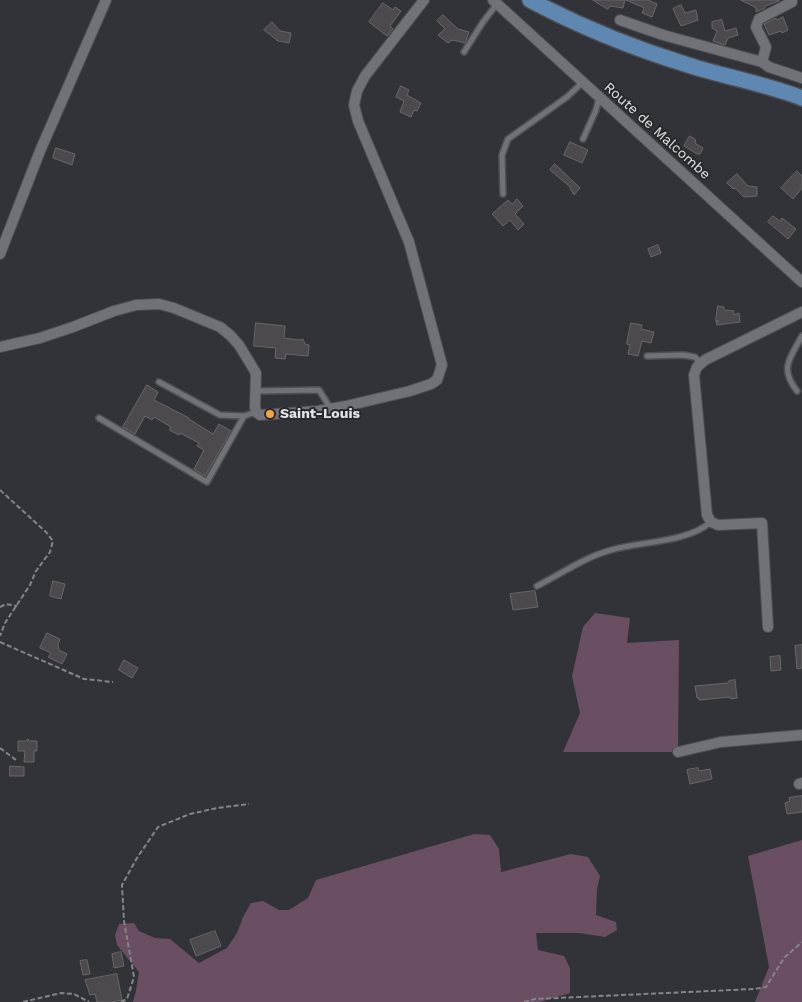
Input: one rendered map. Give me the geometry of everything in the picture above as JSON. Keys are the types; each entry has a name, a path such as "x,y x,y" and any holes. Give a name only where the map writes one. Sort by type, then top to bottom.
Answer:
{"main road":[{"path":"530,0 595,32 639,49 802,98"}],"street":[{"path":"0,254 40,151 106,0"},
{"path":"0,347 65,330 114,311 136,305 159,304 174,308 220,327 230,334 239,345 256,374 255,407 256,412 260,415 330,409 410,391 437,380 442,370 442,365 409,242 358,121 354,105 356,91 365,76 424,0"},
{"name":"Route de Malcombe","path":"495,2 802,282"},
{"path":"762,62 766,47 756,24 759,19 792,2"},
{"path":"620,20 663,35 762,62 769,67 802,78"},
{"path":"768,627 762,523 718,524 711,522 707,515 694,375 697,367 705,360 802,312"},
{"path":"678,752 721,742 802,735"}],"lane":[{"path":"464,52 495,2"},
{"path":"504,194 502,156 508,139 567,97 583,82"},
{"path":"583,139 596,110 599,97"},
{"path":"797,391 786,371 802,336"},
{"path":"646,356 689,356 695,357 701,364"},
{"path":"159,382 220,414 244,416 256,412"},
{"path":"257,390 318,390 330,409"},
{"path":"98,418 207,482 244,416"},
{"path":"537,586 609,550 689,536 711,522"}],"path":[{"path":"0,490 46,532 53,541 50,552 36,571 30,585 5,623 0,636"},
{"path":"0,607 6,604 17,606"},
{"path":"0,642 84,679 112,682"},
{"path":"0,748 16,760"},
{"path":"121,1002 127,999 134,977 124,920 122,885 137,858 158,827 190,814 249,804"},
{"path":"524,1002 535,999 738,990 766,987 784,958 802,942"},
{"path":"23,1002 61,993 74,994 89,1002"}],"shaded area":[{"path":"595,613 630,618 627,643 679,640 678,752 563,752 580,713 572,676 583,627"},
{"path":"474,834 490,835 499,849 501,872 571,854 588,857 600,876 597,889 596,915 616,922 617,930 605,937 579,933 536,933 538,950 564,956 570,968 570,993 540,1002 133,1002 139,972 117,945 115,935 119,924 134,923 139,931 155,938 170,939 199,963 227,948 237,933 251,903 263,901 279,910 289,910 308,898 316,880"},
{"path":"802,840 802,1002 755,1002 769,967 748,856"}],"building":[{"path":"593,0 625,0 623,8 610,6 608,9"},
{"path":"626,0 648,0 657,4 652,17 642,13 644,8"},
{"path":"741,0 779,1 765,6 765,8 756,12 756,8"},
{"path":"383,3 393,10 395,7 401,11 390,26 393,29 387,36 369,22"},
{"path":"681,5 685,13 696,10 698,20 681,26 673,9"},
{"path":"443,15 458,29 469,32 465,43 452,40 448,43 438,35 445,29 437,21"},
{"path":"783,17 788,30 769,35 764,24"},
{"path":"722,20 725,31 736,28 738,35 728,38 725,45 713,41 717,31 712,28 712,22"},
{"path":"272,22 280,31 291,33 289,43 278,41 264,30"},
{"path":"401,86 409,90 407,95 421,103 417,111 414,110 411,117 400,112 404,101 396,97"},
{"path":"690,136 695,139 696,144 703,148 700,154 684,146"},
{"path":"570,142 588,150 582,163 564,155"},
{"path":"56,148 75,154 72,165 53,158"},
{"path":"555,164 580,188 574,195 569,186 550,170"},
{"path":"797,171 802,176 802,188 793,199 781,188"},
{"path":"737,174 748,186 757,187 757,196 744,197 727,183"},
{"path":"517,199 523,206 515,214 524,224 518,230 510,220 503,226 492,214 508,200 512,204"},
{"path":"773,216 780,221 782,218 796,229 788,239 768,222"},
{"path":"658,245 661,253 651,257 648,249"},
{"path":"718,306 724,307 724,310 734,311 734,315 739,313 740,322 717,325 716,322 719,321 716,321"},
{"path":"256,323 285,326 284,338 303,339 305,344 309,345 308,356 286,354 285,359 275,358 276,348 254,346"},
{"path":"631,323 642,325 641,329 654,332 651,343 642,341 638,356 628,354 630,345 627,344"},
{"path":"147,385 158,392 154,400 189,418 213,434 219,424 231,431 205,476 194,469 204,450 197,446 199,443 180,433 179,435 169,430 171,427 154,417 152,420 145,416 135,434 123,427"},
{"path":"53,581 65,584 61,599 50,596"},
{"path":"535,591 538,607 513,610 510,594"},
{"path":"47,633 60,639 58,644 59,650 67,654 62,664 48,657 51,653 40,648"},
{"path":"802,645 802,668 797,669 795,646"},
{"path":"780,656 781,670 771,671 770,657"},
{"path":"124,660 138,668 132,678 119,670"},
{"path":"735,680 737,698 699,700 697,698 695,686 728,683"},
{"path":"28,739 29,741 37,741 37,751 34,751 34,762 24,762 25,751 18,751 18,741"},
{"path":"10,766 24,767 24,776 10,776"},
{"path":"698,768 699,771 710,769 712,779 690,784 687,770"},
{"path":"802,796 802,812 787,814 785,803 790,801 789,798"},
{"path":"215,931 221,946 196,956 190,940"},
{"path":"121,952 124,966 114,968 112,954"},
{"path":"87,960 90,974 83,975 80,961"},
{"path":"117,974 122,1000 97,1002 95,994 90,995 85,980"}],"place":[{"name":"Saint-Louis","path":"270,414"}]}
